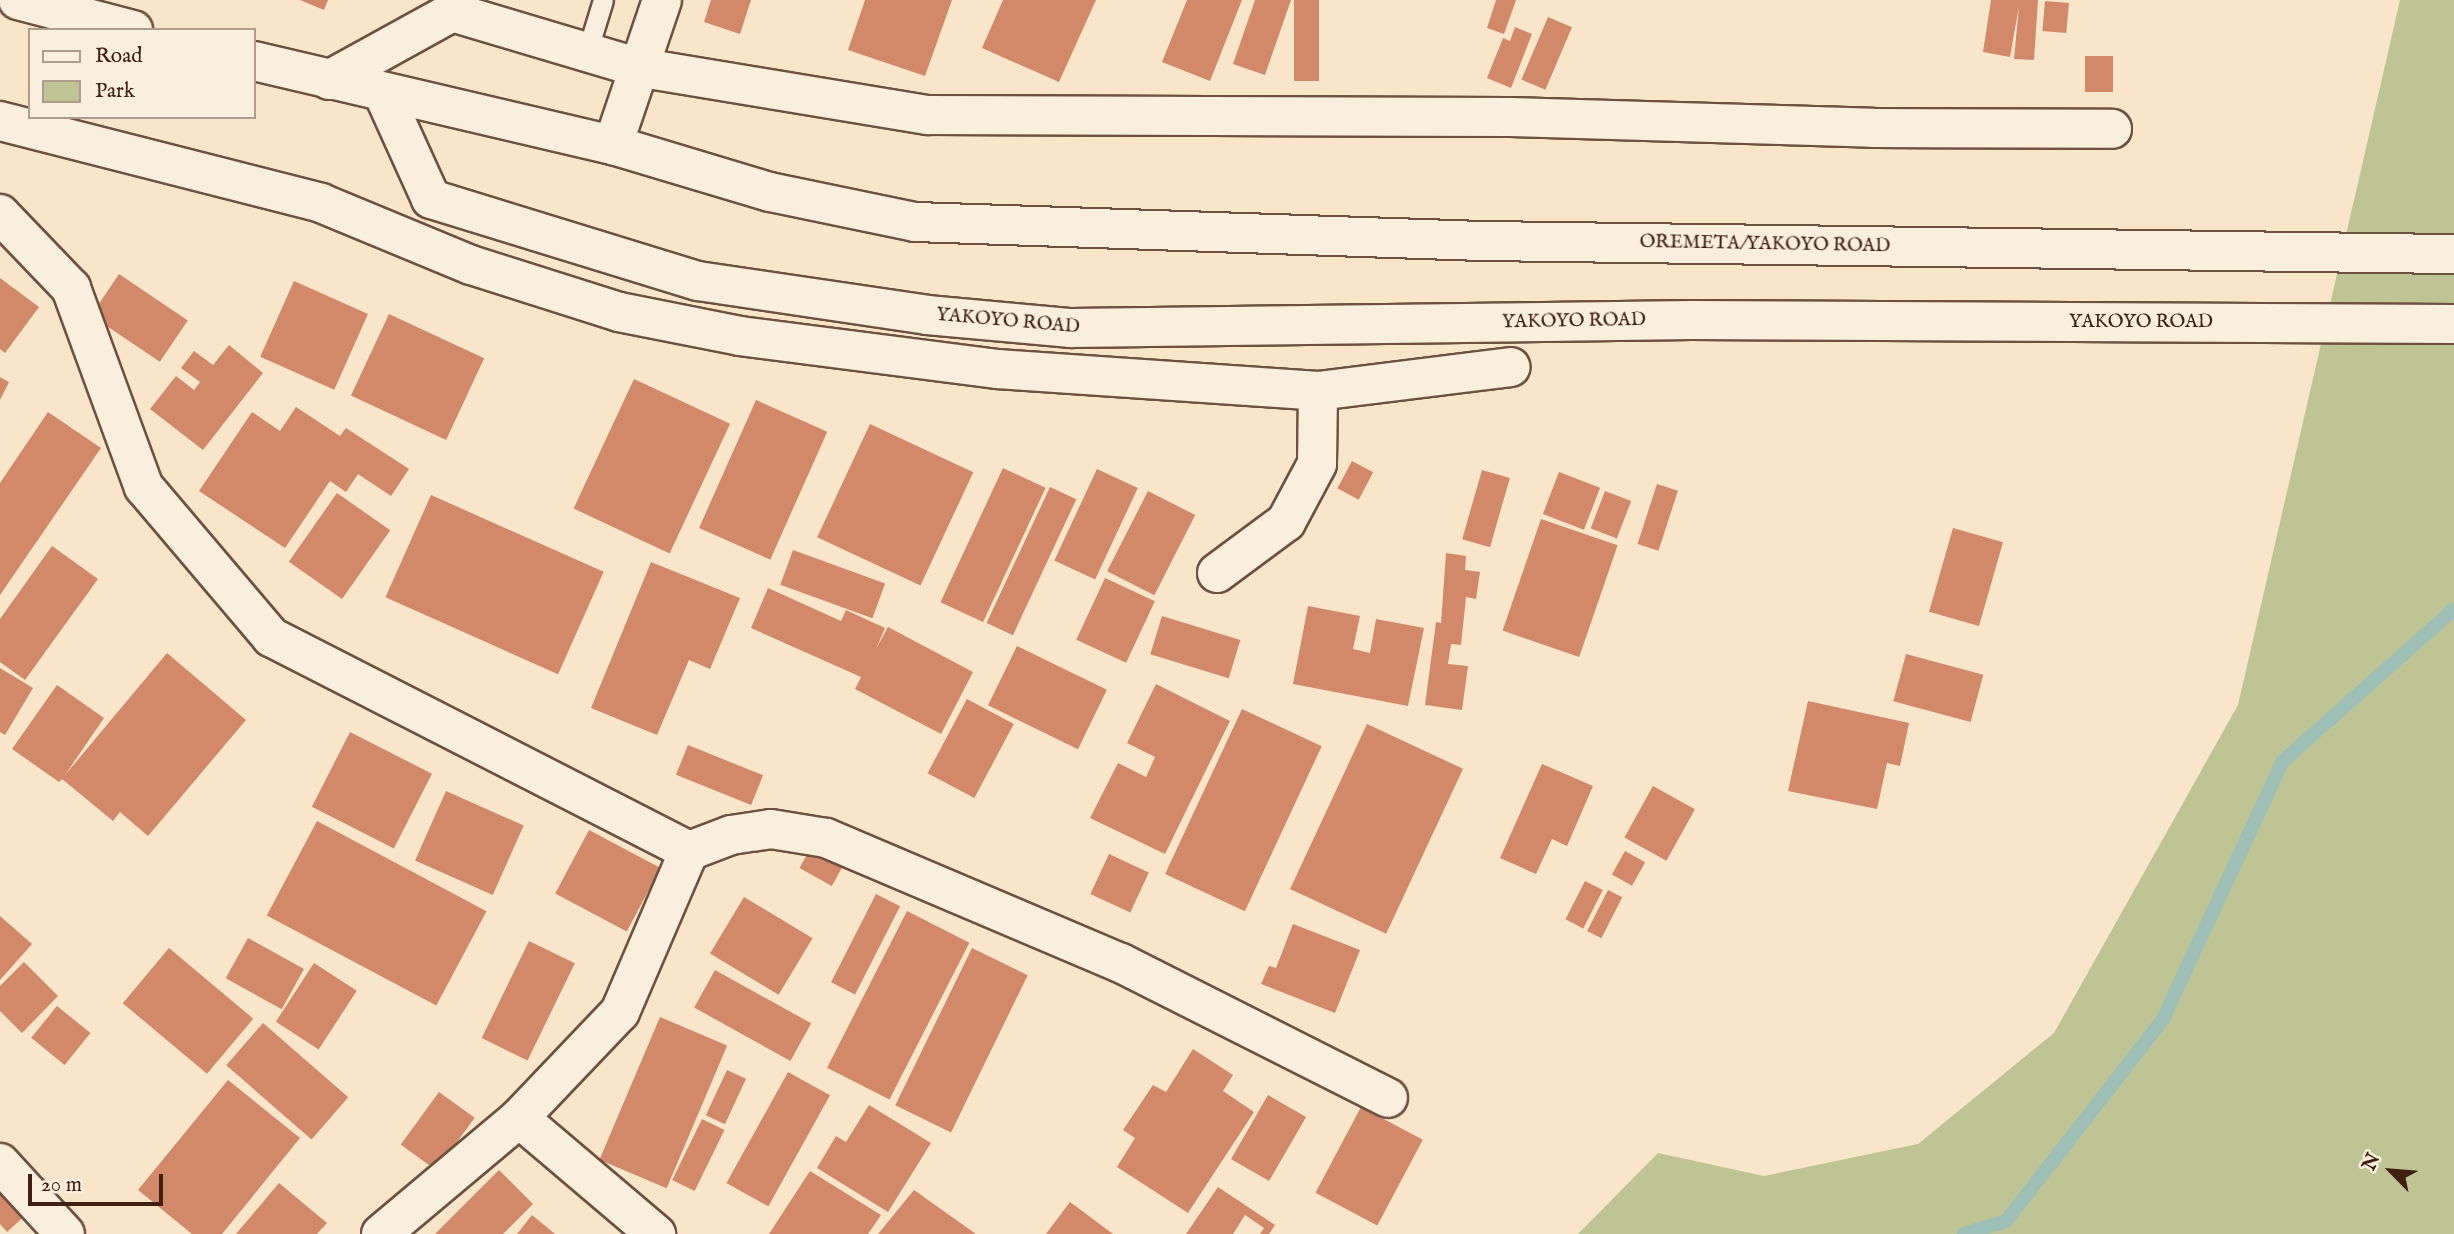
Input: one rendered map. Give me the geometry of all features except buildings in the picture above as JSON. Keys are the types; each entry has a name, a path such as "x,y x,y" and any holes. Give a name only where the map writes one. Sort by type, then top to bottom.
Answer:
{"street":[{"path":"18,0 125,28"},
{"path":"613,145 637,67 662,0"},
{"path":"329,80 455,6 637,67 928,115 1511,117 1861,128 2112,128"},
{"name":"OREMETA/YAKOYO ROAD","path":"256,62 613,145 770,192 915,222 1497,241 2454,254"},
{"name":"YAKOYO ROAD","path":"383,93 431,199 698,281 927,315 1071,328 1692,320 2454,324"},
{"path":"0,121 321,203 471,265 619,312 740,336 997,369 1318,391 1511,367"},
{"path":"0,214 71,288 145,486 271,637 689,851"},
{"path":"1217,573 1286,522 1317,464 1318,391"},
{"path":"381,1234 519,1118 620,1012 689,851 730,835 771,829 826,838 1121,963 1388,1098"},
{"path":"519,1118 656,1234"},
{"path":"0,1163 65,1234"}],"lane":[{"path":"588,49 603,0"}],"green space":[{"path":"2400,0 2454,0 2454,1234 1578,1234 1658,1153 1764,1176 1918,1144 2054,1033 2238,705"}],"waterway":[{"path":"1964,1234 2006,1221 2163,1019 2283,761 2454,609"}]}
